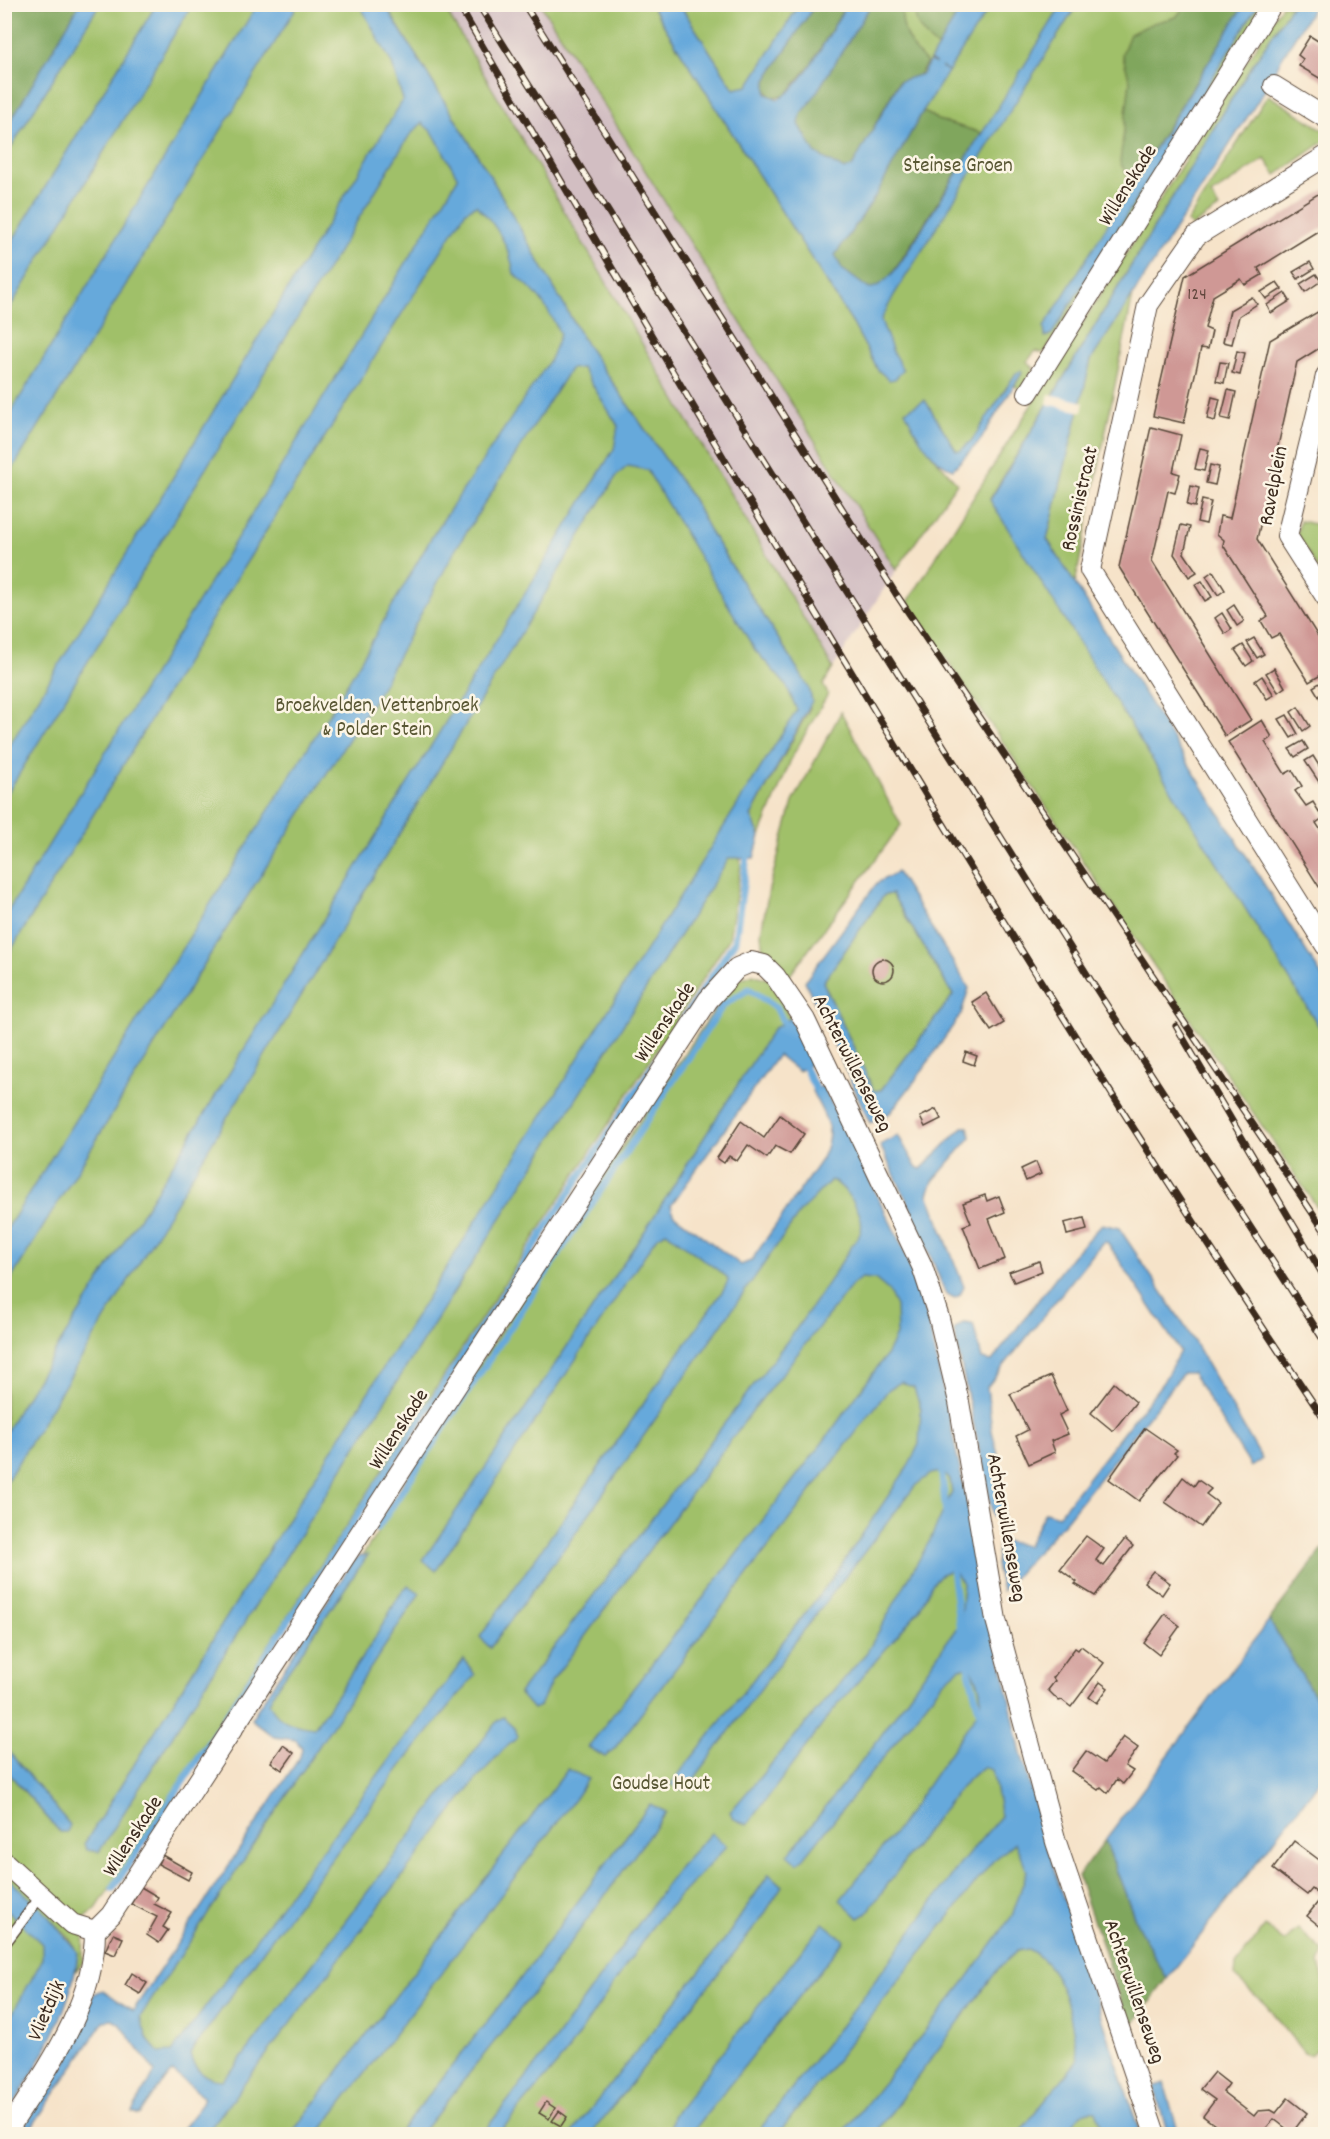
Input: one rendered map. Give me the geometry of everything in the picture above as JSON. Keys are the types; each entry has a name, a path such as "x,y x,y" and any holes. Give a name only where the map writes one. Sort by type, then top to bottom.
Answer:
{"street":[{"name":"Willenskade","path":"1028,393 1272,4"},
{"path":"1274,86 1326,118"},
{"name":"Rossinistraat","path":"1326,156 1196,236 1148,305 1090,570 1326,946"},
{"name":"Ravelplein","path":"1326,376 1287,536 1326,597"},
{"name":"Willenskade","path":"94,1931 117,1906 708,1000 737,968 751,962"},
{"name":"Achterwillenseweg","path":"751,962 764,965 775,976 805,1020 922,1266 939,1318 959,1402 996,1620 1056,1842 1155,2134"},
{"path":"4,1862 38,1899 72,1924 94,1931"},
{"name":"Vlietdijk","path":"5,2134 62,2045 84,1996 95,1949 94,1931"}],"lane":[{"path":"4,1945 38,1899"}],"shaded area":[{"path":"443,5 541,5 896,570 833,668"}],"green space":[{"path":"4,5 79,5 10,123 4,120"},
{"name":"Broekvelden, Vettenbroek & Polder Stein","path":"5,5 370,5 809,706 736,824 734,857 740,856 741,865 729,939 96,1909 84,1918 83,1962 76,1971 78,1952 68,1937 5,1875 5,1769 60,1832 5,1765"},
{"path":"385,5 443,5 833,668 823,685 828,694 792,757 760,836 751,816 810,708 792,660 712,535 692,498 586,344 489,174"},
{"name":"Steinse Groen","path":"541,5 651,5 853,324 878,370 837,283 803,5 1256,5 1048,337 1258,5 1265,5 1044,353 1035,351 1027,362 1034,368 1021,389 1014,386 1022,373 959,462 905,410 932,455 957,483 896,570"},
{"path":"680,5 799,5 748,87 734,89"},
{"path":"815,5 846,5 812,63 785,96 771,97 765,89 766,80"},
{"path":"871,5 902,5 904,30 907,37 927,63 918,76 899,81 852,167 844,170 815,153 799,124 801,113 808,106"},
{"path":"916,5 963,5 938,48 917,24"},
{"path":"1186,5 1244,5 1132,184 1120,162 1130,81 1122,54 1130,34 1153,23 1176,17"},
{"path":"1282,5 1292,5 1246,75 990,499 1325,1036 1325,1219 908,602"},
{"path":"1268,95 1324,130 1325,141 1276,175 1265,159 1211,195 1219,208 1192,226 1187,222"},
{"path":"923,111 938,120 982,133 892,274 880,287 869,289 842,269 835,255 873,200"},
{"path":"1133,295 1075,584 1047,539 1091,360"},
{"path":"1325,495 1325,581 1297,534 1300,521 1319,525"},
{"path":"841,712 901,825 787,979 763,952 761,933 769,889 793,802"},
{"path":"892,894 953,995 881,1090 874,1091 823,982 884,895"},
{"name":"Goudse Hout","path":"753,974 770,980 790,1018 777,1027 660,1213 745,1276 839,1157 876,1206 950,1479 1044,1873 1141,2134 192,2134 218,2098 166,2065 130,2024 313,1748 259,1709 378,1532 376,1525 553,1249 719,1003 737,980"},
{"path":"1323,1549 1326,1554 1325,1714 1269,1620"},
{"path":"1105,1840 1137,1924 1167,1979 1130,2028 1078,1876"},
{"path":"5,1897 59,1948 5,2048"},
{"path":"1265,1926 1285,1942 1298,1928 1323,1952 1319,1964 1325,1984 1325,2043 1310,2055 1304,2053 1266,2005 1235,1977 1236,1965"}],"water":[{"path":"79,5 99,5 5,157 5,120 10,122"},
{"path":"156,5 192,5 5,316 5,253"},
{"path":"257,5 298,5 5,481 5,422"},
{"path":"360,5 385,5 489,174 586,344 692,498 712,535 809,688 812,701 751,816 760,836 754,858 729,858 99,1852 87,1850 84,1844 797,710 786,685 755,650 647,470 628,466 617,475 5,1484 5,1434 18,1410 177,1158 614,449 618,426 582,368 570,369 457,547 376,697 216,945 5,1289 5,1232 342,693 433,535 550,360 560,334 541,301 514,274 501,236 489,220 476,205 466,211 243,568 5,960 5,916 458,178 433,133 422,123 409,136 5,797 5,753 403,100 392,64"},
{"path":"651,5 680,5 734,89 748,86 799,5 815,5 766,80 766,94 778,99 787,94 806,72 846,5 871,5 808,106 801,113 799,124 815,153 844,170 852,167 900,81 922,74 963,5 991,5 923,111 873,200 835,255 842,269 869,289 883,282 899,265 1062,5 1077,5 894,295 881,320 893,352 903,370 895,379 889,380 878,370 853,324"},
{"path":"1244,5 1258,5 1052,334 1045,337 1044,327"},
{"path":"1292,5 1315,5 1281,59 1272,79 1091,360 1047,539 1325,981 1325,1036 990,500 1246,75"},
{"path":"1021,371 1022,373 979,442 953,469 937,460 931,453 918,436 905,411 925,400 956,450 961,450 972,440 1016,373"},
{"path":"897,872 969,988 961,1014 917,1078 890,1113 870,1123 805,981 877,883","holes":["892,894 953,995 881,1090 874,1091 823,982 884,895"]},
{"path":"790,1018 812,1063 798,1071 778,1055 671,1205 673,1214 741,1265 751,1261 821,1160 826,1149 828,1125 812,1091 823,1086 904,1250 928,1320 1020,1749 1047,1848 1140,2134 1104,2134 1096,2111 1090,2111 1082,2114 1066,2134 1018,2134 1078,2060 1070,2013 1059,1983 1041,1958 1028,1949 1017,1951 999,1968 875,2134 842,2134 963,1984 1012,1916 1027,1871 1015,1843 993,1861 778,2134 756,2134 863,1997 961,1863 1001,1816 992,1770 984,1767 973,1775 942,1811 866,1914 859,1918 840,1900 899,1827 979,1710 980,1692 976,1678 970,1667 960,1668 943,1682 804,1858 797,1863 788,1855 877,1741 960,1623 963,1583 953,1570 941,1574 932,1584 919,1610 832,1712 747,1825 734,1819 730,1812 867,1652 930,1540 952,1492 950,1479 941,1472 931,1474 916,1485 798,1638 689,1786 683,1790 671,1784 832,1579 909,1465 919,1444 921,1409 914,1388 901,1382 889,1389 615,1748 605,1757 588,1747 826,1438 887,1354 897,1333 896,1306 888,1290 875,1279 861,1278 853,1284 753,1410 551,1682 540,1706 533,1709 519,1693 794,1332 858,1237 861,1223 857,1208 848,1194 836,1183 831,1180 801,1211 575,1534 490,1648 480,1637 724,1289 728,1281 727,1277 666,1232 656,1238 436,1571 423,1560 646,1229 773,1029"},
{"path":"963,1127 968,1127 971,1137 933,1181 928,1194 964,1287 960,1295 955,1298 946,1294 913,1213 880,1145 898,1135 916,1167 921,1169"},
{"path":"1102,1224 1119,1228 1186,1328 1262,1459 1251,1467 1192,1373 1183,1373 1067,1519 1002,1591 996,1565 999,1540 1027,1546 1045,1512 1058,1516 1163,1382 1180,1351 1107,1242 1102,1243 987,1387 992,1431 999,1458 1003,1516 993,1517 954,1330 963,1323 973,1324 982,1359 992,1361 1071,1257"},
{"path":"368,1555 275,1690 269,1703 282,1719 293,1724 314,1728 372,1643 399,1596 408,1585 420,1593 140,2017 148,2040 159,2053 172,2052 464,1659 475,1675 412,1752 265,1948 190,2054 194,2065 201,2073 216,2080 222,2080 234,2068 497,1721 503,1717 515,1728 518,1737 474,1782 206,2134 178,2134 201,2105 204,2097 173,2072 158,2088 139,2115 132,2112 155,2072 121,2025 113,2020 104,2021 27,2134 19,2134 70,2056 68,2050 94,1994 103,1990 133,2011 300,1757 302,1748 296,1740 274,1737 251,1719 352,1563 359,1556"},
{"path":"1269,1620 1325,1714 1325,1774 1167,1979 1137,1924 1105,1840"},
{"path":"5,1747 70,1825 67,1832 60,1832 5,1769"},
{"path":"568,1769 588,1779 571,1804 318,2134 291,2134"},
{"path":"650,1804 666,1812 541,1983 421,2134 398,2134 518,1982"},
{"path":"711,1833 727,1846 657,1920 565,2055 498,2134 482,2134 549,2048 680,1866"},
{"path":"769,1874 782,1886 762,1918 591,2134 571,2134 725,1939"},
{"path":"4,1875 42,1909 78,1952 68,1997 51,2039 5,2119 5,2027 42,1960 42,1944 5,1908"},
{"path":"823,1923 844,1940 691,2134 666,2134 670,2132 673,2116"},
{"path":"1164,2083 1179,2134 1168,2134 1154,2087"}],"pier":[{"path":"1049,394 1084,402 1082,412 1047,404"}],"building":[{"path":"1310,36 1326,46 1326,82 1299,66 1303,59 1298,55"},
{"path":"1326,189 1326,226 1258,268 1262,275 1245,285 1241,279 1213,296 1205,328 1212,331 1208,349 1201,348 1184,423 1153,416 1185,276"},
{"path":"1310,262 1314,269 1298,279 1293,272"},
{"path":"1316,274 1321,281 1305,292 1300,284"},
{"path":"1277,282 1282,289 1266,299 1261,292"},
{"path":"1285,293 1290,301 1271,313 1267,305"},
{"path":"1252,297 1257,304 1239,316 1232,344 1223,342 1230,310"},
{"path":"1326,307 1326,344 1297,362 1257,539 1326,649 1326,672 1309,682 1279,634 1271,638 1261,621 1268,616 1223,545 1224,540 1217,534 1220,516 1230,518 1270,340"},
{"path":"1237,351 1245,353 1240,375 1232,373"},
{"path":"1220,362 1228,363 1224,383 1216,381"},
{"path":"1228,390 1236,392 1230,420 1221,418"},
{"path":"1212,397 1220,399 1215,421 1207,419"},
{"path":"1151,427 1181,435 1173,472 1180,474 1175,493 1168,491 1152,561 1251,720 1225,736 1119,567"},
{"path":"1200,448 1209,450 1204,471 1195,469"},
{"path":"1210,465 1219,467 1215,485 1206,483"},
{"path":"1191,486 1199,488 1195,507 1187,505"},
{"path":"1202,500 1211,502 1206,524 1197,522"},
{"path":"1181,525 1190,527 1184,553 1197,572 1189,577 1174,554"},
{"path":"1213,571 1225,590 1218,595 1206,576"},
{"path":"1202,581 1212,597 1205,601 1195,585"},
{"path":"1234,605 1244,621 1237,626 1227,610"},
{"path":"1222,613 1232,629 1225,634 1215,618"},
{"path":"1254,638 1264,654 1257,658 1247,642"},
{"path":"1243,645 1253,661 1246,666 1235,650"},
{"path":"1274,668 1285,687 1278,692 1266,673"},
{"path":"1262,676 1274,695 1267,699 1255,681"},
{"path":"1326,679 1326,708 1313,687"},
{"path":"1298,707 1310,726 1303,731 1291,712"},
{"path":"1287,715 1298,734 1291,738 1279,719"},
{"path":"1262,720 1272,737 1265,742 1285,774 1292,770 1302,786 1295,791 1306,806 1313,802 1323,818 1316,823 1326,838 1326,898 1228,742"},
{"path":"1303,741 1308,749 1295,757 1289,749"},
{"path":"1313,756 1326,777 1326,782 1321,785 1305,761"},
{"path":"883,959 893,966 894,970 887,980 883,981 873,974 872,970 879,960"},
{"path":"986,993 1004,1023 991,1031 972,1002"},
{"path":"966,1052 977,1056 974,1065 963,1061"},
{"path":"936,1109 941,1119 925,1127 920,1117"},
{"path":"780,1115 804,1134 790,1154 775,1146 767,1158 748,1145 737,1161 729,1156 724,1163 717,1158 741,1121 764,1138"},
{"path":"1036,1162 1041,1174 1026,1181 1021,1169"},
{"path":"985,1195 987,1201 999,1196 1005,1212 989,1219 1005,1259 980,1269 963,1226 971,1223 963,1203"},
{"path":"1084,1218 1087,1230 1067,1235 1064,1223"},
{"path":"1039,1261 1042,1271 1014,1282 1009,1272"},
{"path":"1051,1376 1067,1411 1059,1415 1068,1434 1051,1441 1055,1452 1029,1464 1016,1436 1028,1430 1010,1394"},
{"path":"1114,1383 1136,1402 1113,1431 1091,1413"},
{"path":"1145,1428 1177,1450 1174,1453 1177,1455 1139,1501 1109,1479"},
{"path":"1183,1477 1194,1486 1198,1480 1211,1489 1206,1494 1218,1503 1201,1527 1165,1502"},
{"path":"1086,1536 1104,1549 1096,1560 1104,1566 1125,1539 1133,1546 1095,1596 1075,1584 1077,1582 1060,1569"},
{"path":"1153,1571 1170,1583 1162,1595 1144,1582"},
{"path":"1165,1614 1180,1626 1159,1655 1144,1643"},
{"path":"1081,1646 1104,1663 1071,1707 1062,1700 1059,1701 1048,1690 1055,1681 1053,1678 1075,1648 1078,1650"},
{"path":"1100,1682 1108,1688 1097,1703 1089,1697"},
{"path":"1123,1737 1138,1748 1125,1766 1133,1771 1123,1784 1117,1779 1108,1793 1101,1787 1098,1790 1071,1771 1086,1751 1104,1763"},
{"path":"283,1745 294,1753 282,1770 271,1762"},
{"path":"1294,1841 1326,1865 1326,1923 1322,1928 1307,1916 1322,1897 1312,1889 1307,1895 1273,1869"},
{"path":"162,1855 192,1872 188,1880 158,1864"},
{"path":"141,1887 158,1897 154,1904 172,1913 163,1927 168,1930 159,1943 147,1935 157,1917 131,1904"},
{"path":"113,1934 123,1938 115,1955 105,1951"},
{"path":"132,1973 147,1983 140,1994 125,1985"},
{"path":"1214,2072 1229,2084 1223,2092 1254,2116 1258,2111 1271,2110 1276,2113 1288,2098 1307,2113 1292,2133 1274,2119 1261,2134 1227,2134 1203,2116 1215,2100 1200,2089"},
{"path":"546,2102 555,2108 549,2119 539,2113"},
{"path":"559,2111 567,2117 561,2126 552,2121"}],"waterway":[{"path":"113,1888 735,941 747,857"},
{"path":"377,1529 723,1005 749,989 776,1007 788,1031"},
{"path":"801,1060 819,1096"},
{"path":"941,1466 946,1514"},
{"path":"951,1561 960,1630"},
{"path":"966,1659 981,1718"}],"ferry route":[{"path":"929,60 950,72"}],"railway":[{"path":"458,4 880,720 1099,1074 1211,1249 1326,1422"},
{"path":"478,4 1095,987 1326,1344"},
{"path":"524,4 896,594 1326,1233"},
{"path":"1176,1026 1326,1280"}]}
